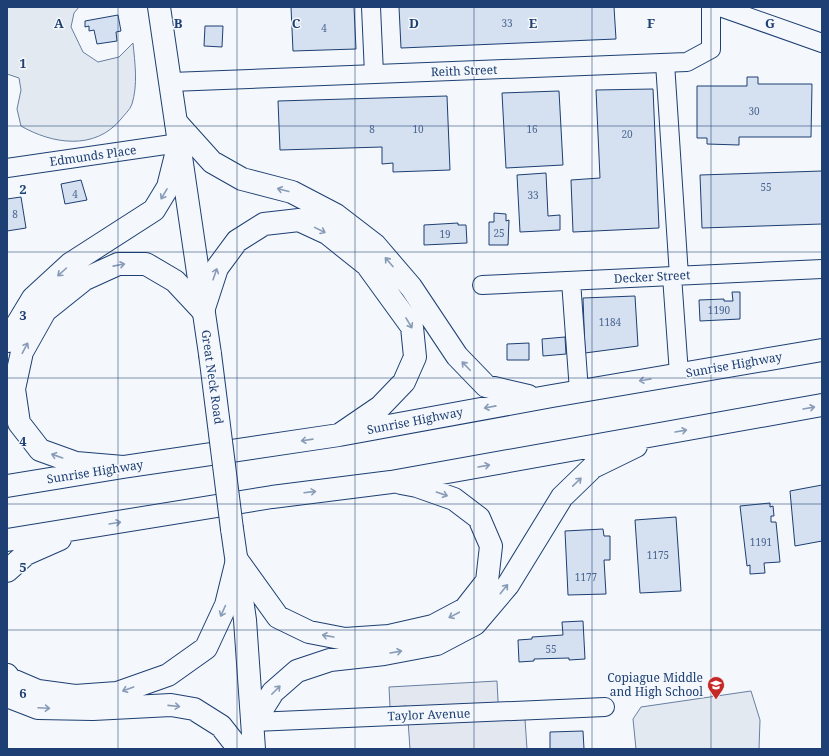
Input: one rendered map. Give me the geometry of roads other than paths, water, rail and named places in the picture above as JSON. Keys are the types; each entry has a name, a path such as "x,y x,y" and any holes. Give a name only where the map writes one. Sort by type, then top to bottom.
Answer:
{"main road":[{"name":"Great Neck Road","path":"159,7 210,354 245,620 254,722 254,749"},
{"path":"7,341 33,298 70,264 154,210 168,187 177,133"},
{"path":"177,133 212,162 242,179 292,192 336,215 375,245 411,287 457,356 486,386 524,396 552,396"},
{"path":"123,467 76,463 40,450 19,424 14,389 22,352 45,311 85,279 118,264 146,264 175,281 203,311 217,268 237,241 264,224 299,220 327,234 367,265 412,327 414,357 404,382 380,407 339,435"},
{"name":"Sunrise Highway","path":"7,486 339,435 579,391 822,350"},
{"path":"7,540 272,497 391,482 822,405"},
{"path":"254,722 273,692 297,671 330,660 384,654 437,644 475,624 508,585 562,497 593,467 660,435"},
{"path":"237,560 278,617 309,632 346,639 389,636 433,626 465,609 487,581 491,546 479,518 454,499 417,486 391,482"},
{"path":"7,571 26,554 81,528"},
{"path":"7,676 10,679 38,691 75,696 118,693 168,675 206,648 226,605 237,560"},
{"path":"7,696 38,708 93,709 172,705 194,709 221,726 239,749"}],"street":[{"path":"371,7 374,74"},
{"name":"Reith Street","path":"171,82 687,62 711,49 711,7"},
{"path":"720,7 822,43"},
{"path":"665,63 680,374"},
{"name":"Edmunds Place","path":"7,168 177,133"},
{"name":"Decker Street","path":"482,285 822,269"},
{"path":"571,281 579,391"},
{"name":"Taylor Avenue","path":"254,722 605,707"}],"place":[{"name":"Copiague Middle and High School","path":"716,700"}]}
